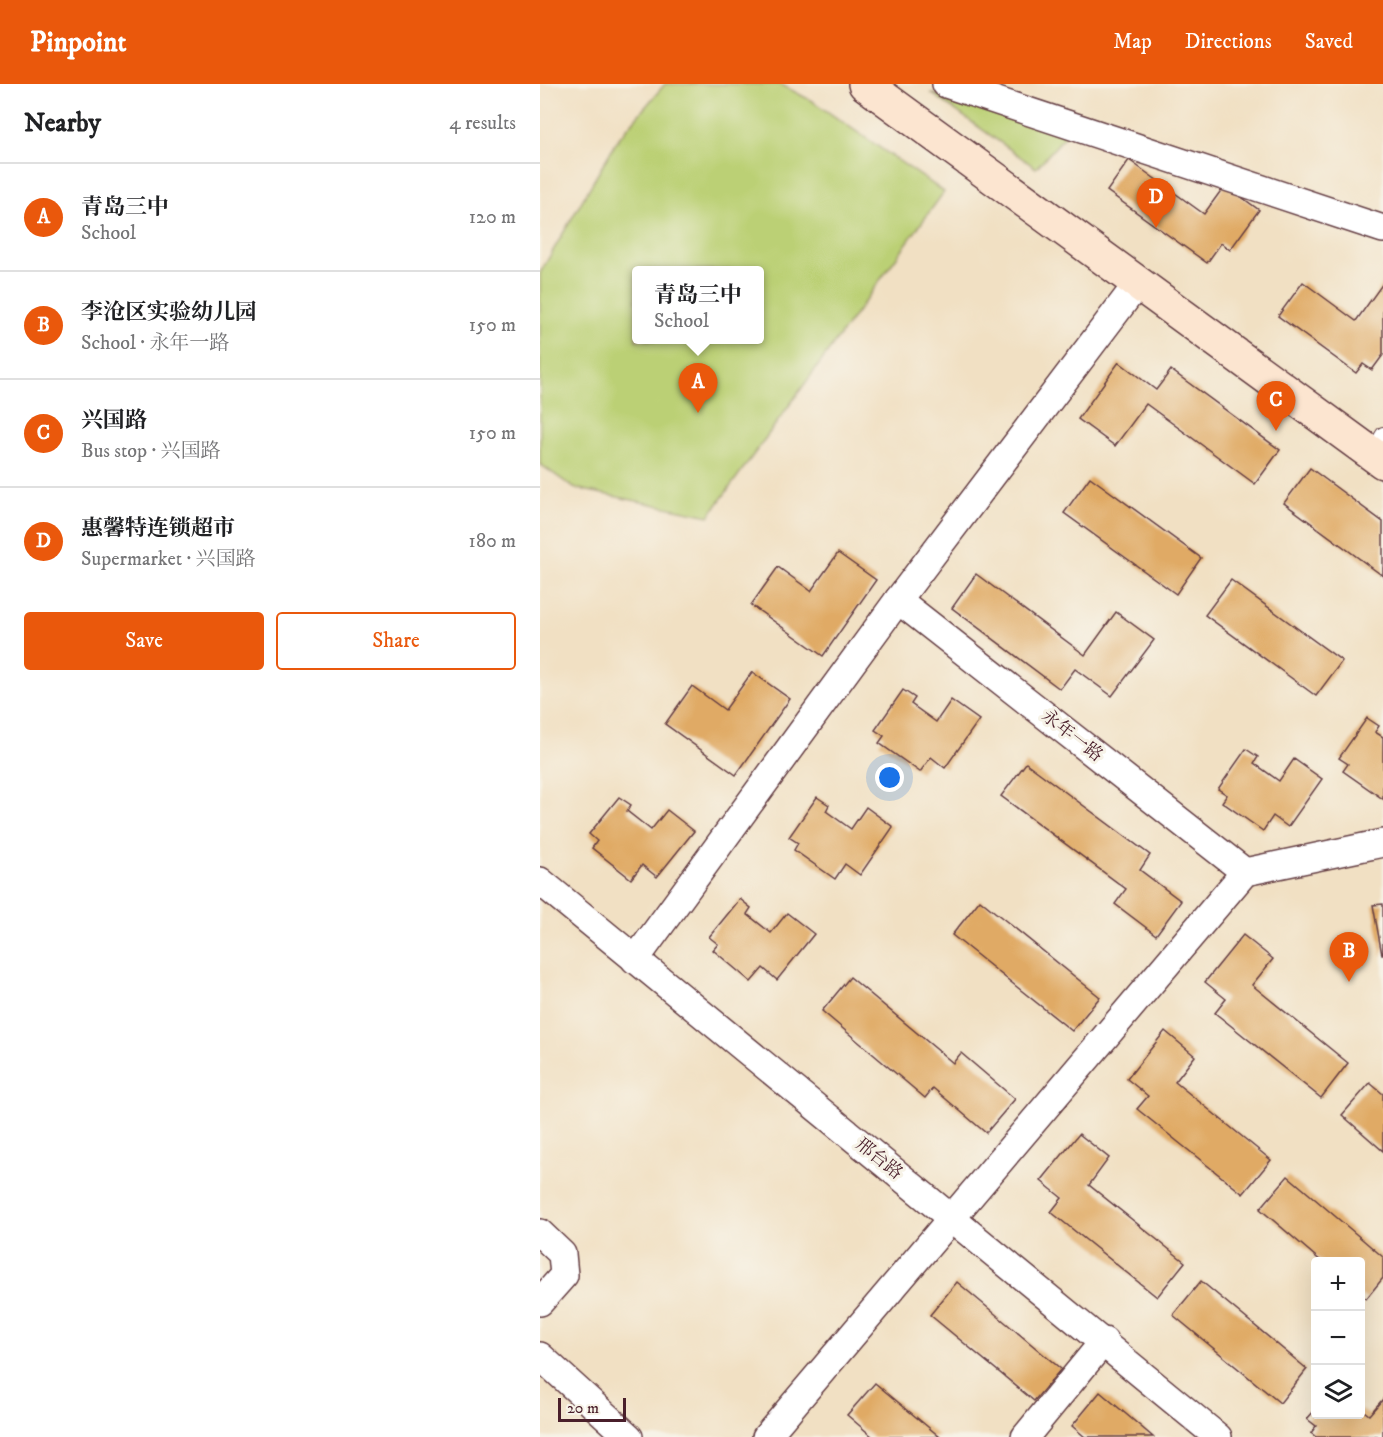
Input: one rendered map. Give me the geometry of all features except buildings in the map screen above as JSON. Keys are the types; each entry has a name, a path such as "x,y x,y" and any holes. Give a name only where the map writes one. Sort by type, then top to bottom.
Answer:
{"street":[{"path":"865,84 1138,283 1379,450"},
{"path":"946,84 1383,230"},
{"path":"635,960 898,600 1138,283"},
{"name":"永年一路","path":"898,600 1245,872"},
{"path":"766,1437 1245,872 1383,843"},
{"name":"邢台路","path":"540,881 951,1219 1104,1341 1218,1437"},
{"path":"540,1233 562,1254 564,1275 540,1302"},
{"path":"1025,1437 1104,1341"},
{"path":"540,1356 629,1437"}],"green space":[{"path":"665,84 780,84 812,101 944,192 709,516 574,488 540,464 540,273 618,139"},
{"path":"931,93 1067,134 1036,168"}],"place":[{"name":"惠馨特连锁超市","path":"1156,228"},
{"name":"青岛三中","path":"698,413"},
{"name":"兴国路","path":"1276,431"},
{"name":"李沧区实验幼儿园","path":"1349,982"}]}
